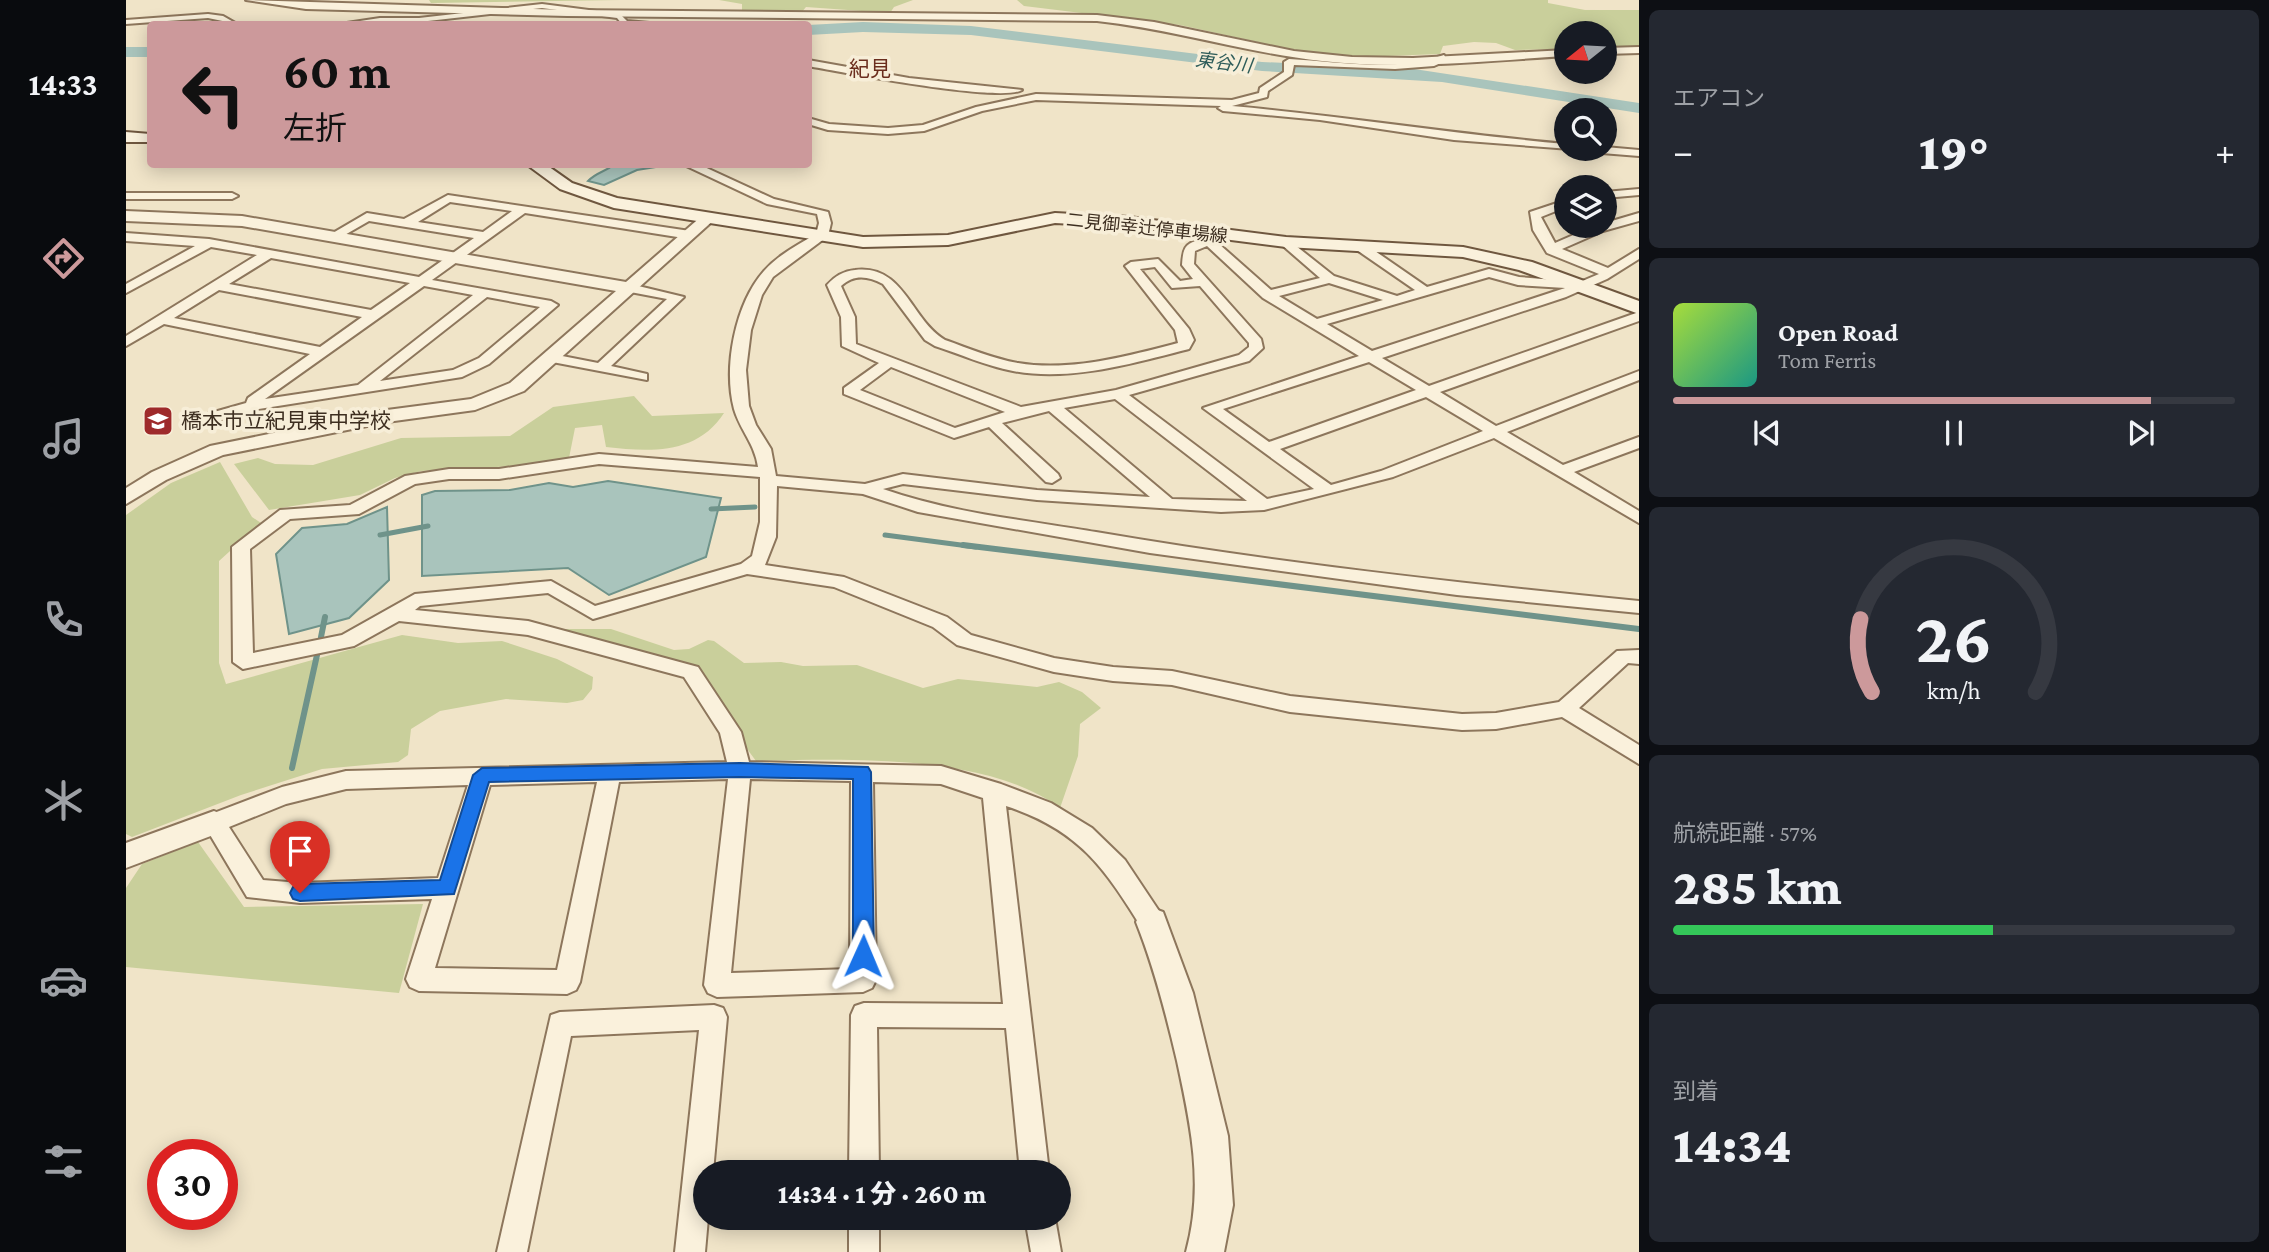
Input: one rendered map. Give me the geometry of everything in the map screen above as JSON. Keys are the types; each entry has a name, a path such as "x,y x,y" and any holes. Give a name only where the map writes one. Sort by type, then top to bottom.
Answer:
{"main road":[{"path":"126,137 147,138"},
{"name":"二見御幸辻停車場線","path":"541,168 584,194 614,203 863,242 915,243 948,240 1020,223 1078,218 1202,237 1463,252 1525,266 1584,286 1639,309"}],"street":[{"path":"251,0 306,6 483,11 1097,18 1163,25 1301,55 1362,61 1554,53"},
{"path":"371,21 419,20 483,11"},
{"path":"594,13 620,16 624,21"},
{"path":"126,22 208,16 224,21"},
{"path":"1617,51 1639,50"},
{"path":"1232,103 1264,95 1263,90 1289,68 1415,66 1436,64 1444,58"},
{"path":"812,64 936,87 969,87 1000,94 1023,89 1232,103 1275,115"},
{"path":"812,122 854,130 924,128 972,111 1036,96 1214,102"},
{"path":"1193,103 1275,115 1554,146"},
{"path":"1617,151 1639,153"},
{"path":"697,168 771,202 822,212 825,223 822,236 788,256 763,281 741,339 741,391 746,421 763,447 769,476 767,537 761,559 747,568 593,613 551,587 415,600 396,614 347,641 243,662 241,547 286,514 353,510 411,480 449,474 499,474 599,459 769,476 865,489 918,507 1150,547 1457,589 1639,607"},
{"path":"1617,194 1639,192"},
{"path":"126,244 141,236 189,195"},
{"path":"126,196 232,196"},
{"path":"407,223 448,198 690,235"},
{"path":"1554,208 1534,215 1540,236 1551,250 1609,273"},
{"path":"253,401 523,209"},
{"path":"126,216 166,215 242,221 677,297 601,368"},
{"path":"332,237 367,217 485,236"},
{"path":"1551,250 1599,228 1639,217"},
{"path":"126,498 159,476 218,450 246,442 387,416 475,404 517,387 708,218"},
{"path":"126,237 209,243 551,305 484,361 457,374 251,406 205,419"},
{"path":"891,361 849,391 954,433 1020,412 1118,394 1244,358 1256,348 1256,342 1201,282 1187,258 1202,237 1268,295 1639,518"},
{"path":"1286,242 1329,279 1394,299"},
{"path":"126,289 209,243"},
{"path":"1358,245 1426,292"},
{"path":"126,342 270,253"},
{"path":"1328,491 1211,408 1584,286 1639,253"},
{"path":"1020,412 849,346 848,317 834,285 839,279 865,273 881,277 888,281 930,337 940,343 1013,367 1049,371 1136,358 1184,346 1187,340 1182,330 1131,266 1158,263 1177,285 1201,282"},
{"path":"1317,323 1489,273 1518,281 1584,286"},
{"path":"1268,295 1329,279"},
{"path":"218,286 373,316"},
{"path":"364,387 485,292"},
{"path":"1268,449 1639,316"},
{"path":"162,320 323,352"},
{"path":"552,358 642,377"},
{"path":"865,489 903,479 1037,495 1221,507 1264,505 1387,474 1493,429 1639,375"},
{"path":"1118,394 1264,505"},
{"path":"1053,407 1166,502"},
{"path":"990,421 1052,478"},
{"path":"1562,471 1639,442"},
{"path":"747,568 837,581 940,622 964,640 1054,665 1113,674 1172,678 1290,704 1462,722 1496,721 1565,709 1624,656 1639,657"},
{"path":"396,614 528,628 691,672 730,732 740,770 717,985 863,980 862,772"},
{"path":"1565,709 1639,756"},
{"path":"126,856 282,796 346,779 740,770 862,772 941,775 993,790 1042,809 1084,835 1117,867 1152,922 1174,975 1214,1148 1215,1213 1203,1251"},
{"path":"482,775 419,979 567,982 610,775"},
{"path":"993,790 1034,1160"},
{"path":"214,823 256,890 300,893 447,888"},
{"path":"864,1160 864,1015 1018,1016"},
{"path":"512,1252 559,1024 713,1017 690,1252"},
{"path":"864,1230 864,1252"},
{"path":"1042,1230 1046,1252"}],"green space":[{"path":"429,0 620,0 431,3"},
{"path":"719,0 913,0 894,7 890,13 806,7 801,13 742,12 742,4"},
{"path":"1017,0 1548,0 1548,3 1585,10 1639,10 1639,46 1617,47 1617,21 1554,21 1554,49 1515,50 1496,43 1474,42 1443,46 1440,54 1360,57 1302,52 1180,25 1024,6"},
{"path":"634,396 652,416 724,413 713,427 700,437 671,448 639,450 606,447 602,425 575,428 569,458 516,466 421,471 395,478 360,495 269,510 234,464 258,458 275,464 313,465 401,438 510,436 553,407"},
{"path":"220,462 252,517 261,523 219,561 219,663 226,684 402,635 458,643 502,641 557,659 593,677 592,689 583,700 567,703 506,699 440,711 411,729 408,755 398,762 322,769 241,795 132,837 126,834 126,515 171,483"},
{"path":"557,629 611,629 674,650 689,649 708,640 714,641 744,663 857,665 923,688 958,679 1037,687 1059,682 1082,692 1101,708 1080,724 1078,756 1060,808 1029,790 994,777 955,768 872,760 756,761 728,723 698,669"},
{"path":"198,842 244,907 423,904 399,993 126,967 126,888 142,864"}],"water":[{"path":"650,168 637,170 604,185 588,181 608,169"},
{"path":"608,481 721,498 706,557 609,595 568,568 422,576 422,495 435,491 510,490 549,483 573,487"},
{"path":"387,507 389,580 349,618 289,634 276,554 302,528 347,524"}],"waterway":[{"name":"東谷川","path":"812,30 917,27 1025,35 1262,66 1442,77 1639,108"},
{"name":"東谷川","path":"126,52 147,52"},
{"path":"711,509 755,507"},
{"path":"380,535 428,526"},
{"path":"885,535 976,547"},
{"path":"963,545 1639,629"},
{"path":"321,637 325,617"},
{"path":"292,768 317,655"}],"place":[{"name":"橋本市立紀見東中学校","path":"158,421"}],"district":[{"name":"紀見","path":"870,69"}],"route":[{"path":"300,893 447,888 482,775 610,775 740,770 862,772 863,956"}]}
